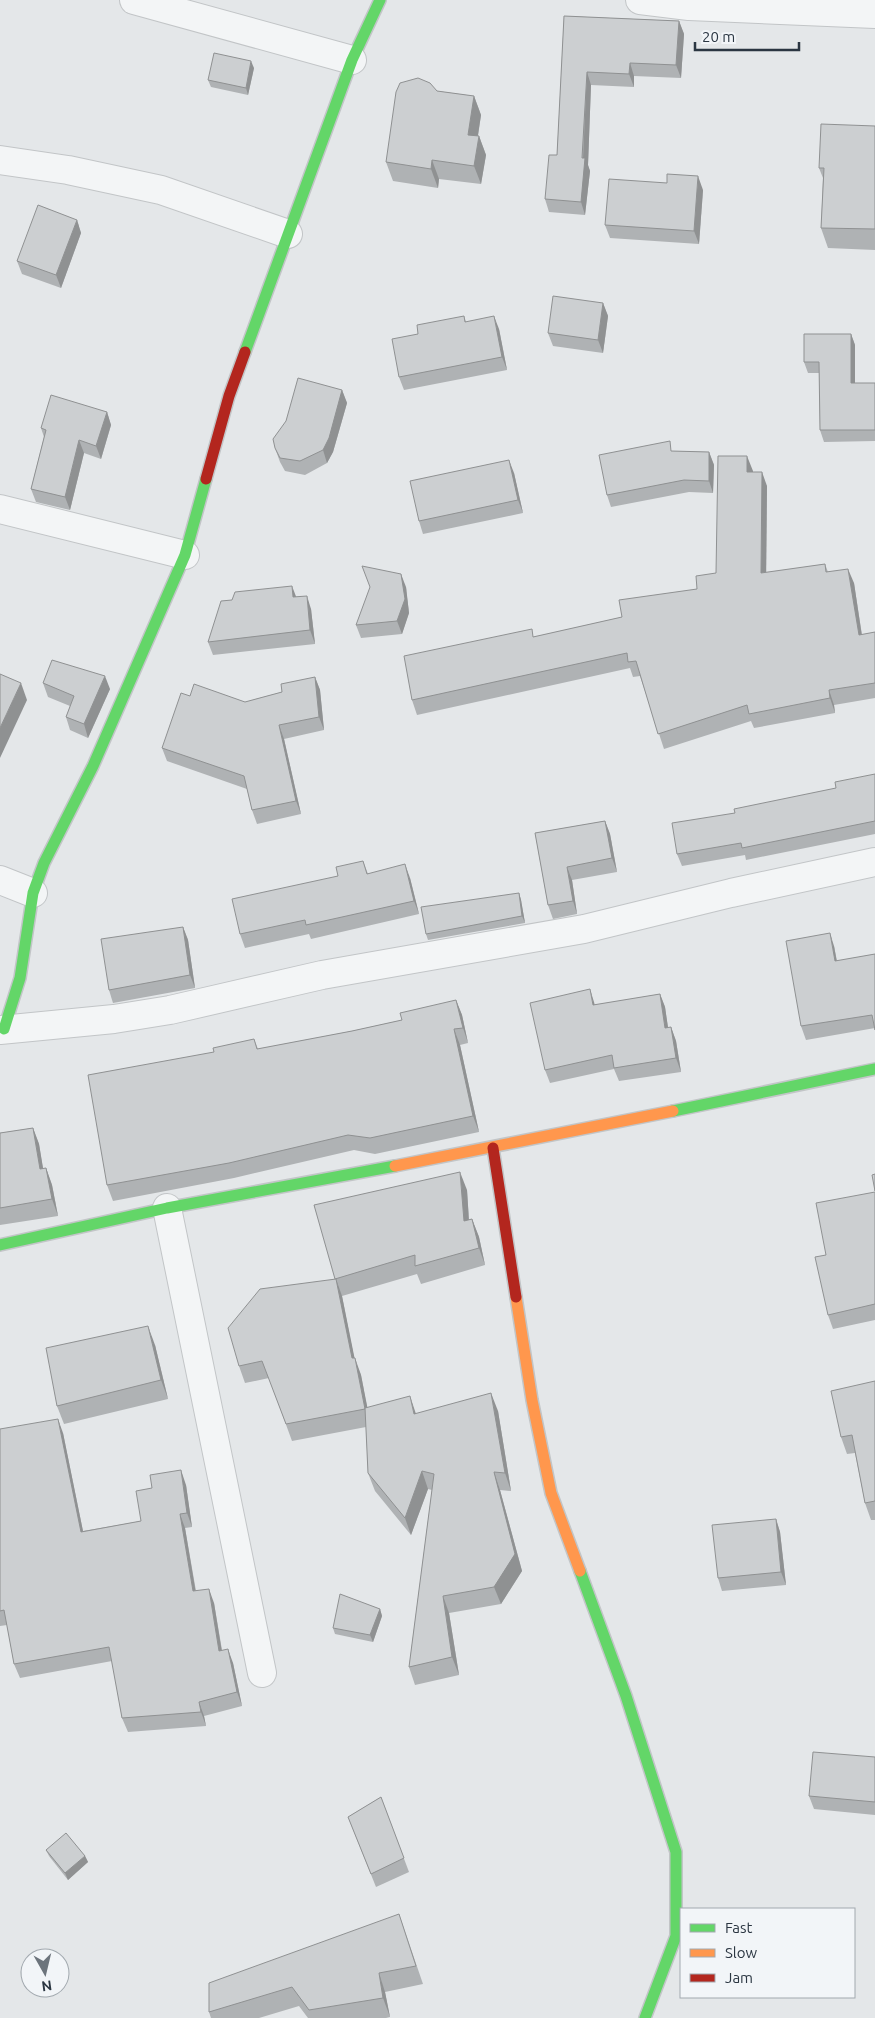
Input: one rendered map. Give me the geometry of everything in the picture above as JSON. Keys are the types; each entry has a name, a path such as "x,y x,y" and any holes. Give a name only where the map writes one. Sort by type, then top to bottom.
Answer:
{"street":[{"path":"134,0 352,60"},
{"path":"380,0 352,60 228,396 185,554 93,766 44,863 33,893 20,978 2,1029 114,1018 170,1010 322,975 584,929 731,893 875,862"},
{"path":"640,0 689,6 875,14"},
{"path":"0,160 68,170 161,190 288,234"},
{"path":"0,509 185,554"},
{"path":"0,880 33,893"},
{"path":"0,1244 167,1208 493,1148 875,1069"},
{"path":"493,1148 532,1400 550,1493 626,1696 676,1852 676,1936 645,2018"},
{"path":"167,1208 262,1673"}],"building":[{"path":"564,16 679,21 676,65 630,63 629,74 587,72 582,158 585,158 581,202 545,199 549,155 557,155"},
{"path":"214,53 251,61 246,88 208,80"},
{"path":"418,78 430,83 437,91 474,96 468,135 479,136 474,166 432,160 431,169 386,162 396,92 400,83"},
{"path":"821,124 875,126 875,229 821,228 824,168 819,168"},
{"path":"667,174 698,176 694,231 605,225 609,179 667,183"},
{"path":"38,205 77,220 56,275 17,261"},
{"path":"553,296 603,303 598,340 548,333"},
{"path":"464,316 465,322 494,316 502,357 399,377 392,339 418,334 417,325"},
{"path":"804,334 851,334 851,383 875,383 875,430 820,430 819,362 804,362"},
{"path":"298,378 342,390 329,438 323,450 300,461 280,458 273,439 286,421"},
{"path":"51,395 107,412 96,446 79,440 65,497 31,489 46,430 41,428"},
{"path":"670,441 671,451 709,452 709,481 684,480 607,495 599,455"},
{"path":"718,456 747,456 747,472 762,472 761,573 825,564 826,572 848,569 859,635 875,632 875,683 829,690 830,698 749,714 747,705 658,734 636,661 628,662 627,653 412,700 404,656 532,629 533,637 622,617 619,600 697,589 696,576 716,573"},
{"path":"509,460 518,500 419,521 410,481"},
{"path":"362,566 401,574 405,599 397,621 356,625 370,587"},
{"path":"292,586 293,597 307,596 310,630 208,642 221,601 232,600 235,592"},
{"path":"52,660 105,676 84,724 66,717 74,696 43,683"},
{"path":"0,674 21,683 0,728"},
{"path":"315,677 319,717 279,725 296,801 252,810 244,776 162,748 181,693 190,696 194,684 245,702 282,692 281,684"},
{"path":"875,774 875,821 742,848 741,843 677,854 672,823 735,813 734,809 836,788 835,782"},
{"path":"605,821 612,858 567,867 573,901 548,905 535,833"},
{"path":"363,861 367,874 405,864 414,901 306,925 305,920 240,934 232,899 338,876 336,867"},
{"path":"519,893 522,916 426,934 421,907"},
{"path":"183,927 190,975 109,990 101,939"},
{"path":"830,933 835,961 875,954 875,1030 872,1015 801,1026 786,941"},
{"path":"590,989 593,1005 660,994 665,1028 671,1027 676,1058 614,1068 612,1055 545,1070 530,1003"},
{"path":"456,1000 463,1028 454,1029 473,1116 370,1138 348,1135 229,1163 107,1185 88,1075 214,1052 213,1048 254,1039 257,1049 352,1031 402,1020 400,1013"},
{"path":"33,1128 40,1169 46,1168 52,1199 0,1208 0,1133"},
{"path":"460,1172 464,1221 472,1219 479,1248 415,1266 415,1255 335,1279 314,1205"},
{"path":"875,1174 875,1191 872,1175"},
{"path":"875,1192 875,1304 828,1315 815,1257 826,1255 816,1203"},
{"path":"336,1279 352,1358 355,1358 365,1409 286,1424 262,1361 239,1366 228,1328 260,1289"},
{"path":"148,1326 161,1380 57,1406 46,1348"},
{"path":"875,1381 875,1501 865,1503 852,1435 841,1437 831,1391"},
{"path":"491,1393 505,1473 494,1472 515,1554 494,1587 443,1596 452,1657 409,1667 434,1474 422,1471 405,1518 368,1473 365,1408 410,1396 414,1414"},
{"path":"58,1419 81,1532 141,1521 136,1491 152,1488 150,1475 181,1470 187,1513 180,1514 193,1591 209,1589 219,1651 228,1649 237,1692 199,1702 201,1712 122,1718 109,1647 14,1664 4,1610 0,1611 0,1429"},
{"path":"776,1519 781,1572 718,1578 712,1525"},
{"path":"340,1594 380,1609 370,1635 333,1628"},
{"path":"813,1752 875,1757 875,1802 809,1796"},
{"path":"381,1797 404,1858 371,1874 348,1817"},
{"path":"66,1833 85,1856 65,1873 46,1850"},
{"path":"399,1914 416,1966 379,1973 383,1998 309,2010 292,1987 209,2012 209,1983"}],"traffic: fast":[{"path":"245,352 352,60 380,0"},
{"path":"4,1029 20,978 33,893 44,863 93,766 185,555 206,479"},
{"path":"673,1111 875,1069"},
{"path":"0,1245 167,1208 395,1166"},
{"path":"580,1571 626,1696 676,1852 676,1936 645,2018"}],"traffic: slow":[{"path":"395,1166 673,1111"},
{"path":"516,1297 532,1400 551,1493 580,1571"}],"traffic: jam":[{"path":"206,479 229,396 245,352"},
{"path":"493,1148 516,1297"}]}
